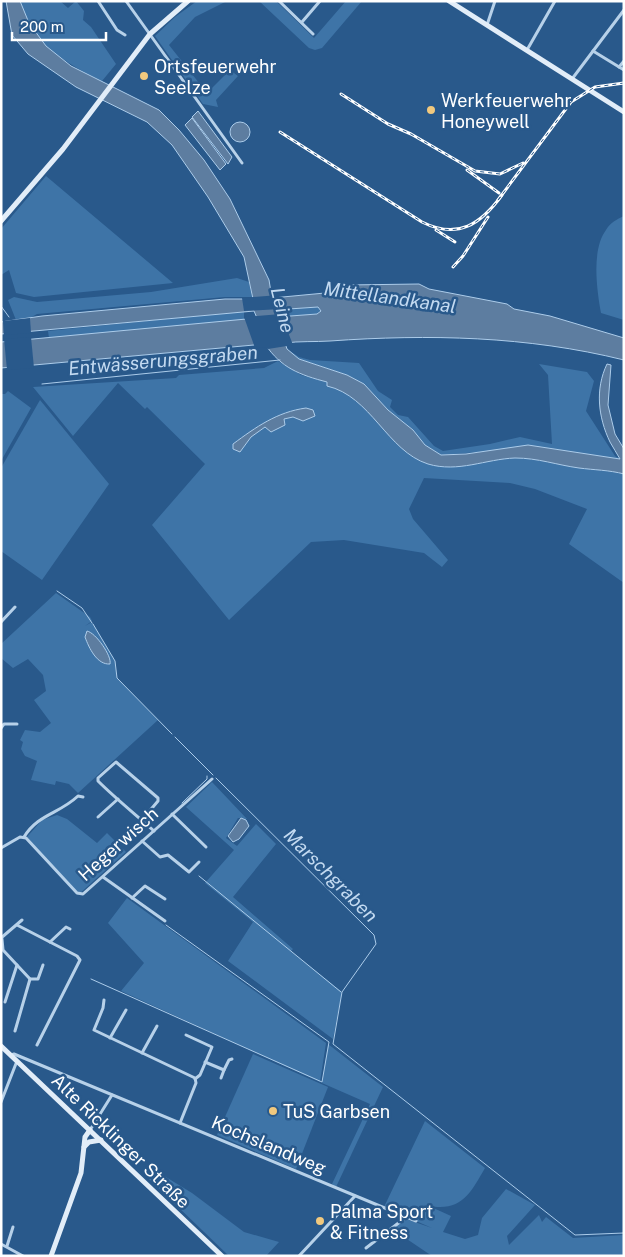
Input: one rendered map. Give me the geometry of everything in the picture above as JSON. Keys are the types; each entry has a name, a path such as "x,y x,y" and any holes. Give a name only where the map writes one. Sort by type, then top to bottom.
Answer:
{"main road":[{"path":"1,221 62,150 150,34 188,1"},
{"path":"449,1 624,112"},
{"name":"Alte Ricklinger Straße","path":"1,1046 222,1256"},
{"path":"51,1256 80,1173 85,1136 90,1130"},
{"path":"84,1147 90,1142 101,1140"}],"street":[{"path":"98,1 117,30 125,35"},
{"path":"126,1 242,164"},
{"path":"279,1 314,34"},
{"path":"302,22 320,1"},
{"path":"487,25 494,1"},
{"path":"527,50 555,1"},
{"path":"571,79 624,10"},
{"path":"594,51 624,70"},
{"path":"619,67 624,61"},
{"path":"1,622 15,606"},
{"path":"1,728 4,724 18,724"},
{"path":"142,820 158,801 158,798 118,762 99,777 98,782 154,831"},
{"name":"Hegerwisch","path":"24,837 78,894 84,894 212,779"},
{"path":"1,848 24,837 38,819 60,810 78,796 82,797"},
{"path":"98,817 118,799"},
{"path":"172,814 206,847"},
{"path":"142,841 161,858 168,855 188,872 199,862"},
{"path":"103,877 165,921"},
{"path":"132,898 145,886 165,899"},
{"path":"1,956 3,950 2,939 22,920"},
{"path":"17,925 77,956 80,962 37,1045"},
{"path":"50,942 66,927 70,929"},
{"path":"3,950 30,979"},
{"path":"5,1002 17,964"},
{"path":"30,979 38,978 43,965"},
{"path":"15,1031 30,979"},
{"path":"104,1000 104,1008 94,1030 195,1079"},
{"path":"110,1038 126,1010"},
{"path":"142,1053 157,1026"},
{"path":"180,1123 195,1079 200,1075 212,1047 186,1035"},
{"name":"Kochslandweg","path":"11,1055 14,1054 416,1221"},
{"path":"221,1078 229,1060 232,1059"},
{"path":"1,1102 17,1061"},
{"path":"205,1062 224,1070"},
{"path":"90,1130 112,1095"},
{"path":"299,1256 355,1196"},
{"path":"366,1248 406,1218"},
{"path":"7,1246 13,1226"},
{"path":"1,1244 23,1256"}],"shaded area":[{"path":"20,1 60,1 68,8 76,1 84,11 83,20 91,27 116,64 102,81 76,68 40,40 24,16"},
{"path":"197,1 227,1 195,17 169,45 207,93 230,70 238,76 216,100 218,107 203,104 155,36 175,17"},
{"path":"259,1 276,1 314,38 346,1 362,1 322,48 315,50 309,48"},
{"path":"46,176 173,283 34,297 16,293 9,270 1,275 1,229"},
{"path":"624,216 624,320 601,313 596,271 601,238 610,225"},
{"path":"237,278 249,282 252,297 225,297 37,314 28,319 16,320 8,300 14,297 37,302 151,292"},
{"path":"318,307 321,311 317,314 282,317 281,309"},
{"path":"244,311 244,319 234,321 49,338 48,331"},
{"path":"287,349 299,357 310,360 359,363 378,391 392,400 390,407 398,415 408,417 434,446 443,451 490,444 520,437 552,444 548,375 539,364 587,372 594,381 586,411 615,456 620,459 540,447 441,455 425,445 413,430 388,410 364,384 347,375 299,359"},
{"path":"245,350 245,353 216,360 77,372 95,365"},
{"path":"278,361 301,375 327,382 328,386 343,392 368,412 403,449 415,458 429,464 451,467 523,458 624,474 624,583 569,544 587,509 535,489 510,483 424,478 409,509 413,519 448,560 442,567 424,553 344,540 311,542 229,620 152,525 205,464 147,407 145,409 118,383 73,436 33,387 176,378 179,375 264,368"},
{"path":"8,391 31,408 1,461 1,394 5,394"},
{"path":"40,400 109,484 42,580 1,551 1,468"},
{"path":"56,593 90,617 92,621 85,626 92,622 115,661 117,678 158,720 78,793 69,784 56,781 55,785 31,780 37,761 25,756 21,749 23,742 20,740 25,730 40,732 51,723 34,700 46,691 43,675 28,659 13,668 1,658 1,644"},
{"path":"212,782 247,819 238,818 226,838 237,846 256,824 276,844 233,897 293,949 291,951 342,992 333,1039 228,961 253,922 205,883 234,850 186,807"},
{"path":"57,815 67,819 97,843 107,833 126,852 78,895 27,837 42,820"},
{"path":"127,898 326,1043 320,1082 121,991 144,963 108,923"},
{"path":"328,1044 383,1087 336,1187 332,1184 370,1104 322,1083"},
{"name":"TuS Garbsen","path":"253,1054 328,1087 296,1169 217,1135"},
{"path":"425,1121 485,1168 470,1192 458,1203 450,1206 429,1206 451,1216 443,1232 465,1239 478,1235 482,1218 506,1189 535,1205 507,1236 509,1245 539,1215 542,1222 546,1217 573,1238 624,1235 624,1256 432,1256 392,1229 406,1219 432,1228 384,1207"},
{"path":"156,1171 192,1193 244,1232 279,1242 266,1256 229,1256 149,1179"}],"water":[{"name":"Mittellandkanal","path":"6,1 20,1 29,23 46,46 71,66 159,110 179,130 204,160 230,199 269,280 272,298 325,293 346,285 419,284 429,289 507,304 514,309 550,316 624,338 624,360 551,346 478,339 404,338 285,343 287,349 299,359 347,375 364,384 388,410 413,430 425,445 441,455 466,454 528,445 620,459 606,432 600,403 603,374 607,364 611,365 608,405 615,434 624,449 624,474 523,458 450,467 428,464 401,448 356,401 342,392 327,386 327,382 300,373 285,365 265,344 1,368 1,342 257,318 254,311 1,334 1,322 42,316 225,299 253,299 244,257 208,197 172,145 147,122 76,87 28,54 12,35","holes":["318,307 321,311 317,314 277,317 274,310"]},
{"path":"198,111 232,157 228,164 192,117"},
{"path":"192,118 226,164 220,170 185,125"},
{"path":"240,122 247,125 250,132 247,139 240,142 233,139 230,132 233,125"},
{"path":"306,408 313,410 315,416 303,421 293,417 284,419 285,425 271,432 265,427 251,437 240,452 233,449 233,444 267,421 295,410"},
{"path":"87,631 95,636 103,645 109,656 110,664 101,662 94,655 85,637"},
{"path":"241,818 246,820 249,826 239,839 233,842 228,836"}],"pier":[{"path":"279,295 281,309 244,311 242,298"},
{"path":"281,314 293,345 268,349 264,347 255,348 244,317"},
{"path":"30,318 31,333 4,335 3,321"},
{"path":"31,337 34,368 7,370 4,339"}],"waterway":[{"path":"1,306 9,317"},
{"name":"Entwässerungsgraben","path":"42,384 280,360"},
{"name":"Marschgraben","path":"57,591 82,608 92,623"},
{"name":"Marschgraben","path":"93,624 115,661 117,678 172,734"},
{"name":"Marschgraben","path":"175,737 213,775"},
{"path":"182,803 207,779 207,776"},
{"name":"Marschgraben","path":"216,778 374,935 376,944 342,992 333,1044 575,1235 624,1233"},
{"path":"199,876 341,992"},
{"path":"91,979 322,1082 329,1042 166,925"}],"railway":[{"path":"498,200 571,102 595,87 624,83"},
{"path":"341,94 388,124 411,134 475,171 500,174 523,163"},
{"path":"280,132 422,222 435,227 458,229 468,226 486,214 502,195"},
{"path":"467,170 499,193"},
{"path":"453,267 463,256 488,217"},
{"path":"436,230 455,242"}],"place":[{"name":"Ortsfeuerwehr Seelze","path":"144,76"},
{"name":"Werkfeuerwehr Honeywell","path":"431,110"},
{"name":"TuS Garbsen","path":"273,1111"},
{"name":"Palma Sport & Fitness","path":"320,1221"}],"water label":[{"name":"Leine","path":"283,310"}]}
